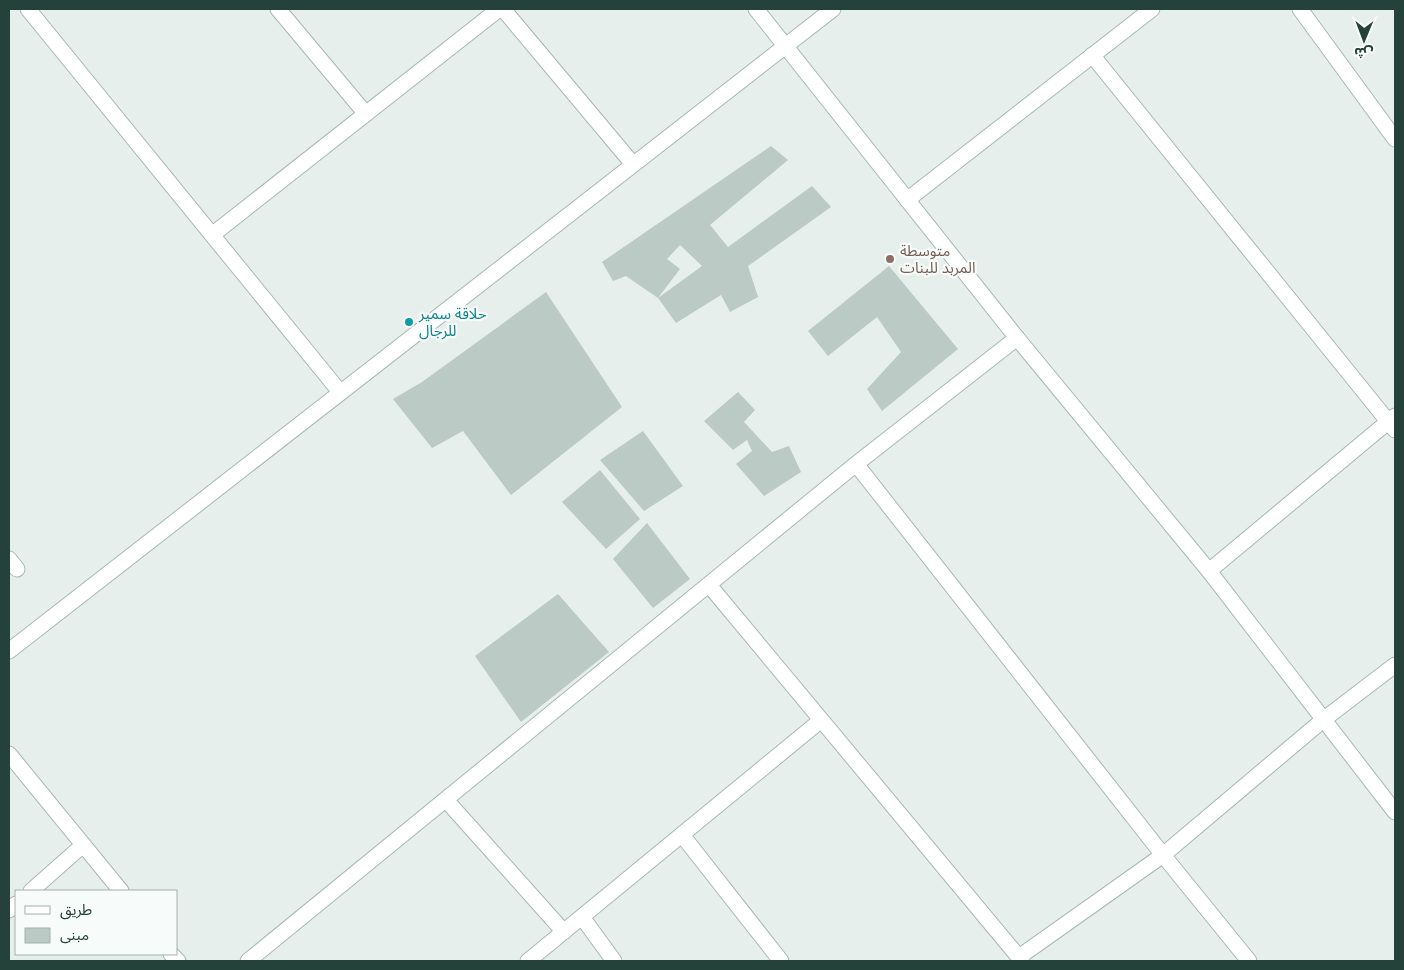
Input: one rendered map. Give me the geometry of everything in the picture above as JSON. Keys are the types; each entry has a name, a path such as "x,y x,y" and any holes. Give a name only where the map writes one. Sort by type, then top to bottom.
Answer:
{"street":[{"path":"28,9 340,392"},
{"path":"278,9 366,114"},
{"path":"212,235 499,9"},
{"path":"504,9 632,163"},
{"path":"756,9 1017,338 1209,572 1395,812"},
{"path":"9,651 632,163 834,9"},
{"path":"907,200 1152,9"},
{"path":"1300,9 1395,139"},
{"path":"1092,55 1393,423 1209,572"},
{"path":"248,961 856,464 1017,338"},
{"path":"856,464 1163,855 1249,961"},
{"path":"709,585 820,721 1021,959 1163,855 1323,720 1395,665"},
{"path":"528,961 820,721"},
{"path":"9,754 120,890"},
{"path":"446,800 564,932"},
{"path":"682,835 780,961"},
{"path":"32,890 83,845"},
{"path":"582,917 614,961"}],"building":[{"path":"771,146 788,160 710,225 728,247 812,186 831,207 748,266 758,297 730,312 721,295 676,323 658,298 626,276 613,281 602,262","holes":["680,245 702,266 658,298 680,269 667,259"]},
{"path":"889,266 958,349 882,411 867,389 901,352 877,317 828,356 808,331"},
{"path":"546,292 622,407 511,495 463,431 432,448 393,399 422,382"},
{"path":"738,392 755,410 744,422 772,452 789,446 801,472 764,496 736,464 752,451 747,440 733,450 704,421"},
{"path":"643,431 683,486 644,511 600,460"},
{"path":"600,470 640,519 606,549 562,502"},
{"path":"647,523 690,579 653,608 613,559"},
{"path":"558,594 609,652 521,722 475,656"}],"place":[{"name":"متوسطة المربد للبنات","path":"890,259"},
{"name":"حلاقة سمير للرجال","path":"409,322"}]}
